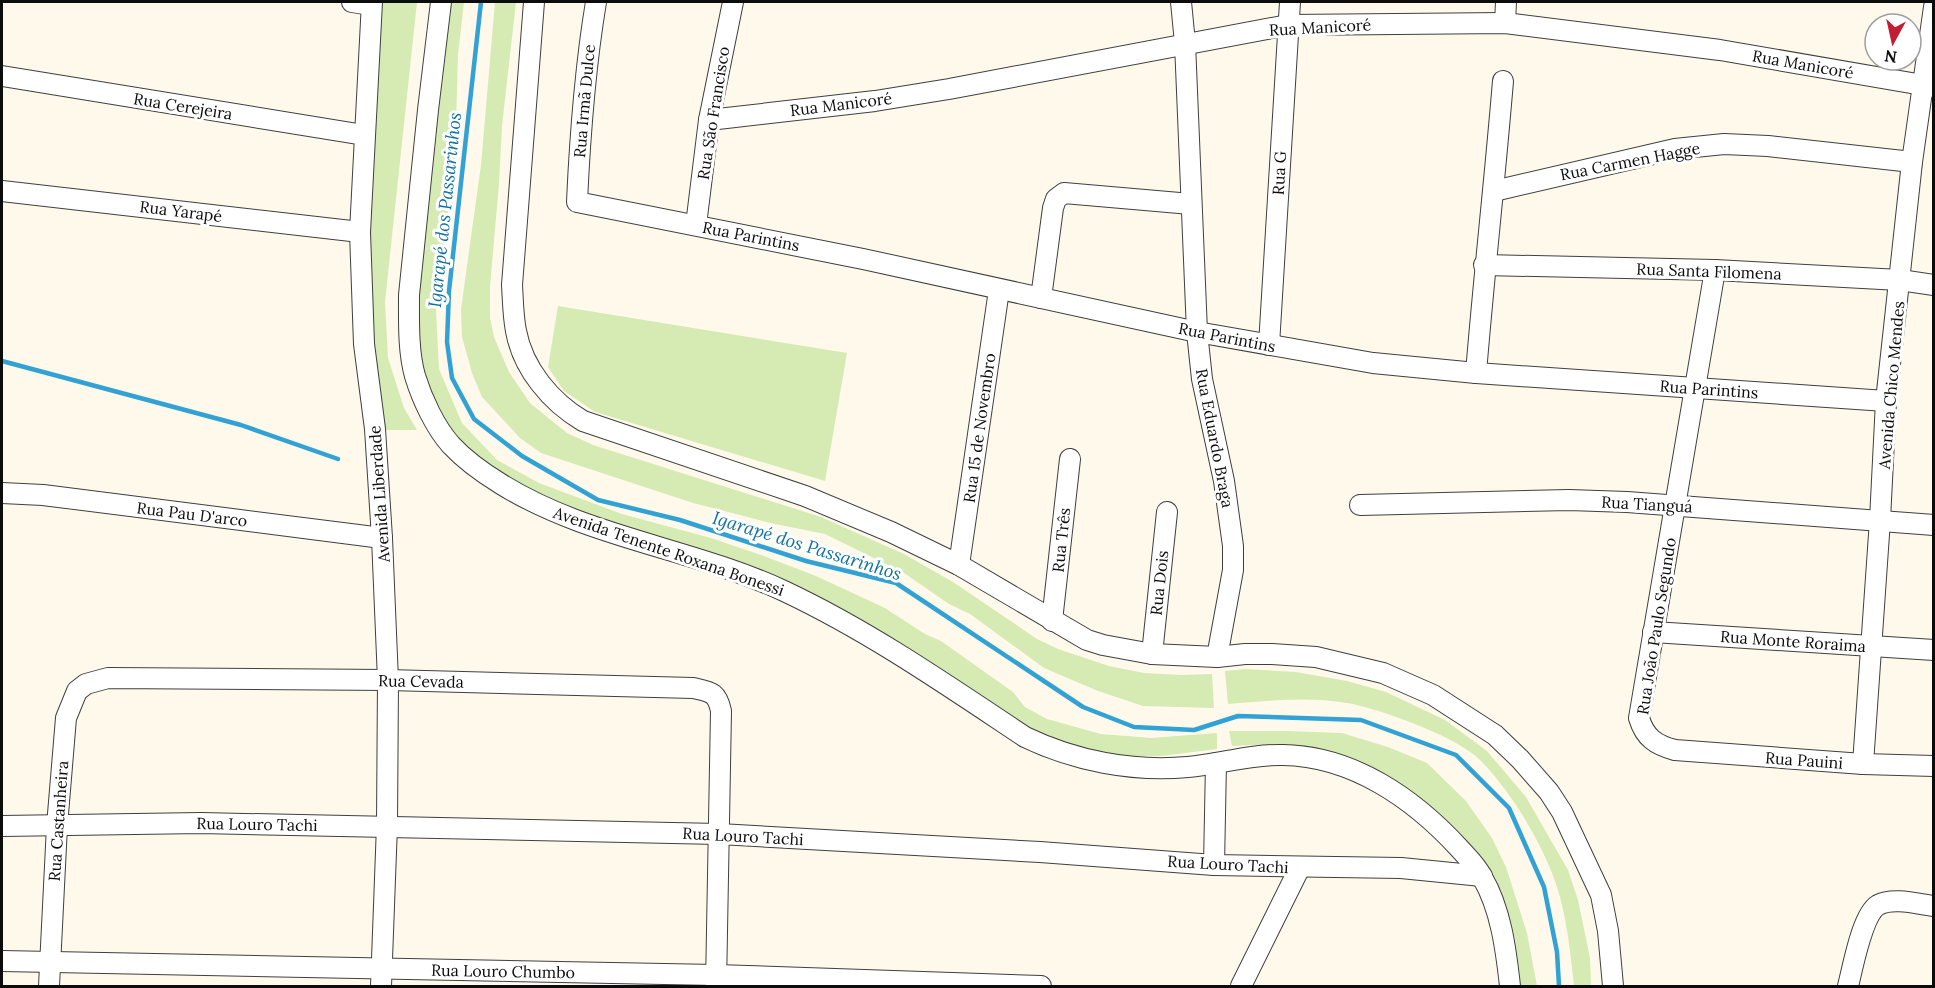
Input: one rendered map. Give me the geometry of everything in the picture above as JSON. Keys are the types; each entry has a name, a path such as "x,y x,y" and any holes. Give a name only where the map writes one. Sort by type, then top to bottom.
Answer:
{"street":[{"path":"352,2 372,3"},
{"name":"Avenida Tenente Roxana Bonessi","path":"441,2 409,295 409,318 416,378 438,426 449,443 462,456 519,495 569,518 730,570 784,591 903,657 1024,737 1044,747 1108,764 1146,768 1188,767 1245,757 1284,755 1321,760 1359,772 1408,800 1447,835 1482,876 1500,924 1510,987"},
{"path":"534,2 512,285 516,332 522,351 540,382 565,410 583,421 805,496 891,532 959,565 1052,621 1095,643 1120,650 1152,654 1217,657 1254,654 1316,657 1383,673 1433,695 1495,735 1549,792 1562,812 1603,901 1608,931 1612,987"},
{"name":"Rua Irmã Dulce","path":"577,202 579,142 596,2"},
{"name":"Rua São Francisco","path":"696,225 709,120 733,2"},
{"name":"Rua Eduardo Braga","path":"1181,2 1185,43 1197,332 1202,379 1224,481 1233,546 1233,570 1217,657"},
{"name":"Rua G","path":"1269,345 1290,2"},
{"path":"1505,23 1506,2"},
{"name":"Avenida Liberdade","path":"372,3 360,232 364,344 375,429 388,680 387,825 382,978"},
{"name":"Avenida Chico Mendes","path":"1863,764 1886,401 1912,162 1928,86 1934,7"},
{"name":"Rua Manicoré","path":"709,120 874,101 938,91 1288,25 1505,23 1720,50 1928,86"},
{"name":"Rua Cerejeira","path":"2,76 364,135"},
{"path":"1476,373 1484,265 1494,191 1503,81"},
{"name":"Rua Carmen Hagge","path":"1494,191 1675,149 1724,144 1768,146 1912,162"},
{"name":"Rua Yarapé","path":"2,191 360,232"},
{"path":"1041,298 1053,208 1056,199 1064,193 1191,204"},
{"name":"Rua Parintins","path":"577,202 863,259 1197,332 1373,363 1476,373 1886,401"},
{"name":"Rua Santa Filomena","path":"1484,265 1715,270 1900,280 1934,285"},
{"name":"Rua João Paulo Segundo","path":"1675,750 1654,742 1642,728 1639,718 1715,270"},
{"name":"Rua 15 de Novembro","path":"959,565 999,290"},
{"name":"Rua Três","path":"1052,621 1070,459"},
{"name":"Rua Pau D'arco","path":"2,494 44,495 382,538"},
{"name":"Rua Tianguá","path":"1360,506 1569,500 1676,504 1934,525"},
{"name":"Rua Dois","path":"1152,654 1167,512"},
{"name":"Rua Monte Roraima","path":"1653,632 1934,650"},
{"name":"Rua Cevada","path":"108,678 388,680 693,688 715,694 722,711 719,834"},
{"name":"Rua Castanheira","path":"49,987 57,826 66,718 77,691 86,684 108,678"},
{"name":"Rua Pauini","path":"1675,750 1863,764 1934,766"},
{"path":"1214,865 1216,763"},
{"name":"Rua Louro Tachi","path":"2,826 201,823 387,825 719,834 1040,852 1214,865 1401,868 1482,876"},
{"path":"716,981 719,834"},
{"path":"1241,987 1300,867"},
{"path":"1848,987 1870,912 1879,904 1890,902 1934,906"},
{"name":"Rua Louro Chumbo","path":"2,961 382,978 1041,987"}],"green space":[{"path":"368,2 417,2 385,302 388,358 404,408 417,430 379,430 367,307"},
{"path":"446,2 464,2 458,55 455,159 436,310 439,369 462,423 497,460 539,483 622,514 711,538 764,556 816,576 885,608 925,634 941,641 1013,692 1025,707 1047,719 1101,734 1151,738 1217,733 1217,749 1161,756 1124,756 1086,751 1050,741 869,629 549,505 473,459 442,420 419,358 415,309"},
{"path":"495,2 516,2 502,126 490,286 490,318 494,337 509,372 530,403 567,433 593,445 821,517 904,554 953,582 1037,639 1058,649 1109,666 1144,673 1212,674 1214,708 1143,706 1098,691 1044,668 970,614 949,604 904,573 825,534 693,503 541,453 520,438 482,397 472,373 462,337 461,309 481,165"},
{"path":"558,306 847,353 825,481 595,412 564,391 548,367"},
{"path":"1245,669 1296,672 1347,681 1386,692 1445,720 1487,751 1526,797 1568,870 1578,900 1590,958 1591,986 1574,986 1561,901 1556,883 1539,845 1505,789 1480,760 1469,751 1436,733 1397,717 1361,706 1302,699 1228,704 1225,671"},
{"path":"1229,731 1342,733 1388,747 1427,763 1466,801 1492,838 1506,867 1527,933 1537,986 1511,986 1510,957 1456,837 1346,762 1281,744 1232,746"}],"waterway":[{"name":"Igarapé dos Passarinhos","path":"481,2 449,291 447,342 452,378 474,419 522,456 598,500 680,520 806,561 896,583 1083,707 1134,727 1194,730 1238,716 1361,720 1456,755 1509,808 1544,887 1557,952 1559,986"},
{"path":"2,361 241,425 338,459"}]}
